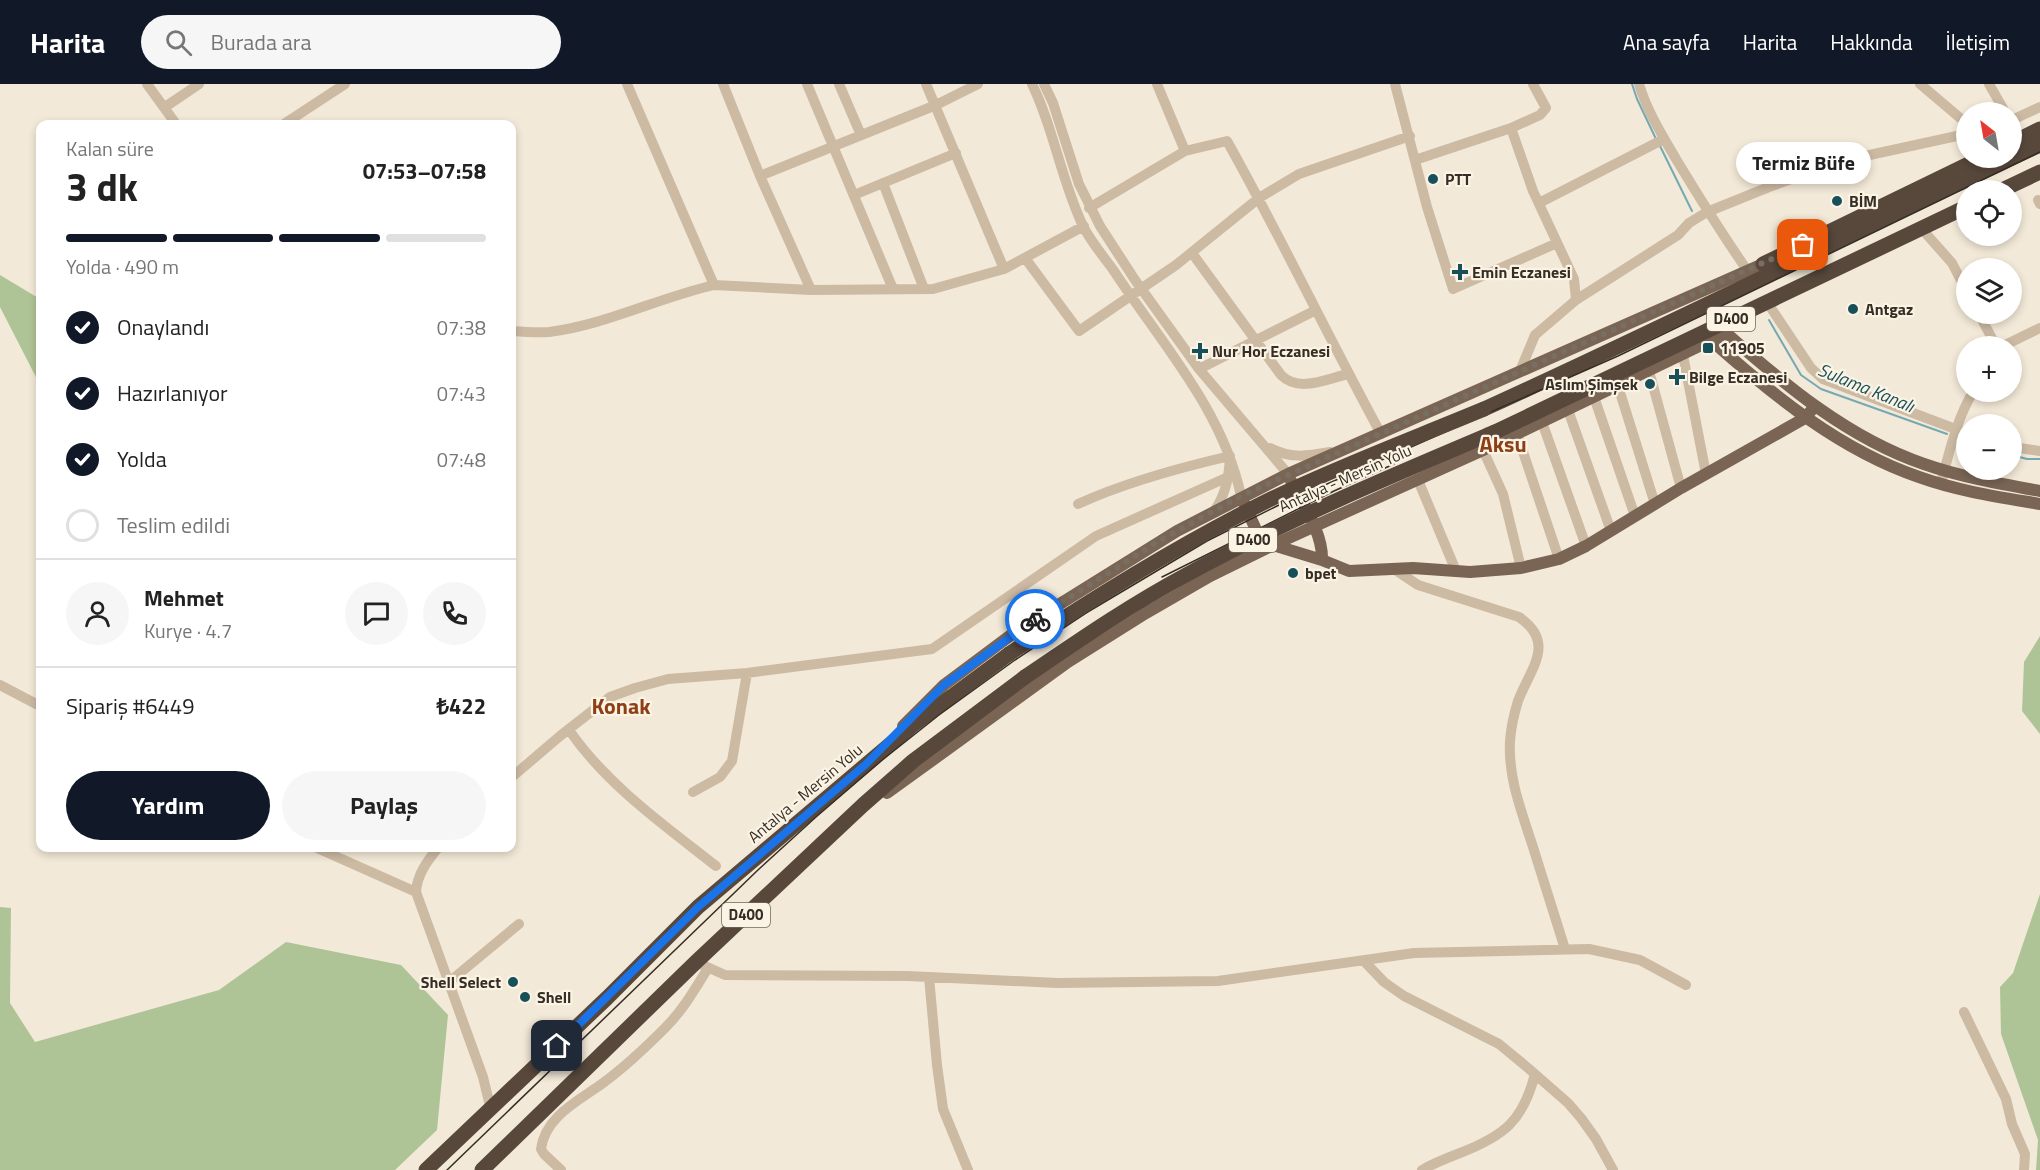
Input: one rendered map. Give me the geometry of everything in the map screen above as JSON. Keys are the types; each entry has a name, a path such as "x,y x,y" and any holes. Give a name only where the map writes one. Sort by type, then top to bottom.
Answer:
{"highway":[{"path":"2022,138 2040,129"},
{"name":"Antalya - Mersin Yolu","path":"426,1170 491,1110 698,907 865,765 913,725 1009,654 1118,584 1244,513 1305,483 1484,410 1633,341 1838,240 2040,145"},
{"path":"1764,264 1961,168"},
{"path":"2022,180 2040,172"},
{"name":"Antalya - Mersin Yolu","path":"482,1170 702,965 808,856 913,761 1025,677 1134,605 1186,575 1329,502 1495,432 1956,212"},
{"path":"1764,264 1838,240"},
{"path":"1726,333 1752,309"}],"main road":[{"path":"865,765 944,685 1015,632 1109,571 1215,510 1288,474 1764,264"},
{"path":"808,856 905,779 1068,662 1210,576 1272,545 1419,480 1594,398 1726,333 1769,371 1815,406 1852,430 1890,450 1923,464 1974,479 2040,491"},
{"path":"1712,341 1759,383 1805,418 1883,462 1918,477 1971,492 2040,504"},
{"path":"1241,496 1257,532 1272,545 1349,571 1413,568 1470,572 1521,568 1559,559 1586,546 1681,488 1805,418 1815,406"},
{"path":"1288,474 1314,526 1323,550 1322,560"}],"street":[{"path":"147,84 173,120"},
{"path":"165,107 199,84"},
{"path":"289,120 332,88 345,84"},
{"path":"627,84 714,285"},
{"path":"723,84 760,176 811,290"},
{"path":"807,84 893,289"},
{"path":"839,84 861,135"},
{"path":"926,84 1004,269"},
{"path":"760,176 936,105 978,84"},
{"path":"1032,84 1042,104 1064,175 1084,226 1201,396 1230,456 1241,496"},
{"path":"1044,84 1053,103 1089,208 1141,288 1199,369 1288,474"},
{"path":"1157,84 1185,151"},
{"path":"1395,84 1441,256 1453,290 1557,243"},
{"path":"1415,160 1511,128 1540,115 1546,108 1533,84"},
{"path":"1639,84 1659,141 1747,270"},
{"path":"1920,84 1956,115"},
{"path":"1989,84 1999,102"},
{"path":"2022,115 2040,107"},
{"path":"1511,128 1539,203 1574,279 1576,300"},
{"path":"1025,258 1079,331 1192,253 1259,198 1299,174 1410,136"},
{"path":"1520,371 1535,335 1576,300 1669,241 1707,212 1842,161 1956,136"},
{"path":"1089,208 1185,151 1227,141 1259,198 1381,434"},
{"path":"1539,203 1659,141"},
{"path":"854,195 956,153"},
{"path":"883,183 924,289"},
{"path":"516,331 545,332 574,327 664,298 714,285 811,290 933,289 1004,269 1084,226"},
{"path":"1921,228 1956,271"},
{"path":"1192,253 1281,375 1292,383 1307,384 1348,374"},
{"path":"1767,302 1811,368 1823,379 1956,429"},
{"path":"1199,369 1316,310"},
{"path":"2022,337 2040,328"},
{"path":"1683,355 1706,474"},
{"path":"1649,371 1681,488"},
{"path":"1618,386 1656,504"},
{"path":"1594,398 1635,516"},
{"path":"1568,410 1611,531"},
{"path":"1542,422 1586,546"},
{"path":"1517,434 1559,559"},
{"path":"1941,483 1944,470 1956,444"},
{"path":"1265,446 1282,455 1302,457 1345,450"},
{"path":"2022,448 2040,451"},
{"path":"1483,450 1503,494 1521,568"},
{"path":"1215,510 1224,497 1230,456"},
{"path":"1078,504 1120,486 1230,456"},
{"path":"516,774 610,697 635,688 668,679 747,673 932,649 1096,536 1228,477"},
{"path":"1419,480 1456,571"},
{"path":"1394,569 1418,585 1519,617 1530,624 1536,635 1539,648 1537,661 1519,700 1511,727 1509,758 1514,787 1565,949"},
{"path":"693,792 720,777 732,761 747,673"},
{"path":"0,685 36,704"},
{"path":"569,730 579,746 629,796 716,866"},
{"path":"326,852 416,892"},
{"path":"435,852 422,870 416,892 483,1077 491,1110"},
{"path":"449,982 519,924"},
{"path":"561,1170 541,1149 548,1130 566,1108 601,1085 666,1027 686,1003 702,965 725,975 929,977 1057,983 1218,981 1414,953 1589,949 1640,960 1686,985"},
{"path":"1365,961 1384,982 1404,996 1499,1044 1535,1074 1568,1102 1596,1139 1613,1170"},
{"path":"929,977 943,1109 968,1170"},
{"path":"1964,1012 2006,1099 2025,1154 2024,1170"},
{"path":"1422,1170 1499,1135 1521,1112 1529,1096 1535,1074"}],"green space":[{"path":"0,275 36,297 36,377 0,307"},
{"path":"2040,636 2040,734 2022,711 2024,662"},
{"path":"2040,894 2040,1170 2036,1170 2038,1140 2001,1034 2000,987 2013,973"},
{"path":"0,907 11,908 10,1003 35,1042 219,990 286,942 401,965 448,1015 437,1130 395,1170 0,1170"}],"waterway":[{"name":"Sulama Kanalı","path":"1632,84 1656,139"},
{"name":"Sulama Kanalı","path":"1660,146 1692,211"},
{"name":"Sulama Kanalı","path":"1769,320 1801,375 1821,389 1947,434"},
{"name":"Sulama Kanalı","path":"2022,458 2040,459"}],"tram line":[{"path":"447,1170 759,869 816,817 939,715 1015,660 1086,613 1207,541 1277,506 1618,356 2040,152"},
{"path":"1162,577 1334,491 1394,464"}],"way so far":[{"path":"1035,619 1159,541 1241,496 1803,245"}],"place":[{"name":"PTT","path":"1433,179"},
{"name":"BİM","path":"1837,201"},
{"name":"Termiz Büfe","path":"1803,245"},
{"name":"Emin Eczanesi","path":"1460,272"},
{"name":"Antgaz","path":"1853,309"},
{"name":"11905","path":"1708,348"},
{"name":"Nur Hor Eczanesi","path":"1200,351"},
{"name":"Bilge Eczanesi","path":"1677,377"},
{"name":"Aslım Şimşek","path":"1650,384"},
{"name":"bpet","path":"1293,573"},
{"name":"Shell Select","path":"513,982"},
{"name":"Shell","path":"525,997"}],"district":[{"name":"Aksu","path":"1503,444"},
{"name":"Konak","path":"621,706"}],"route":[{"path":"557,1046 698,907 865,765 944,685 1035,619"}]}
